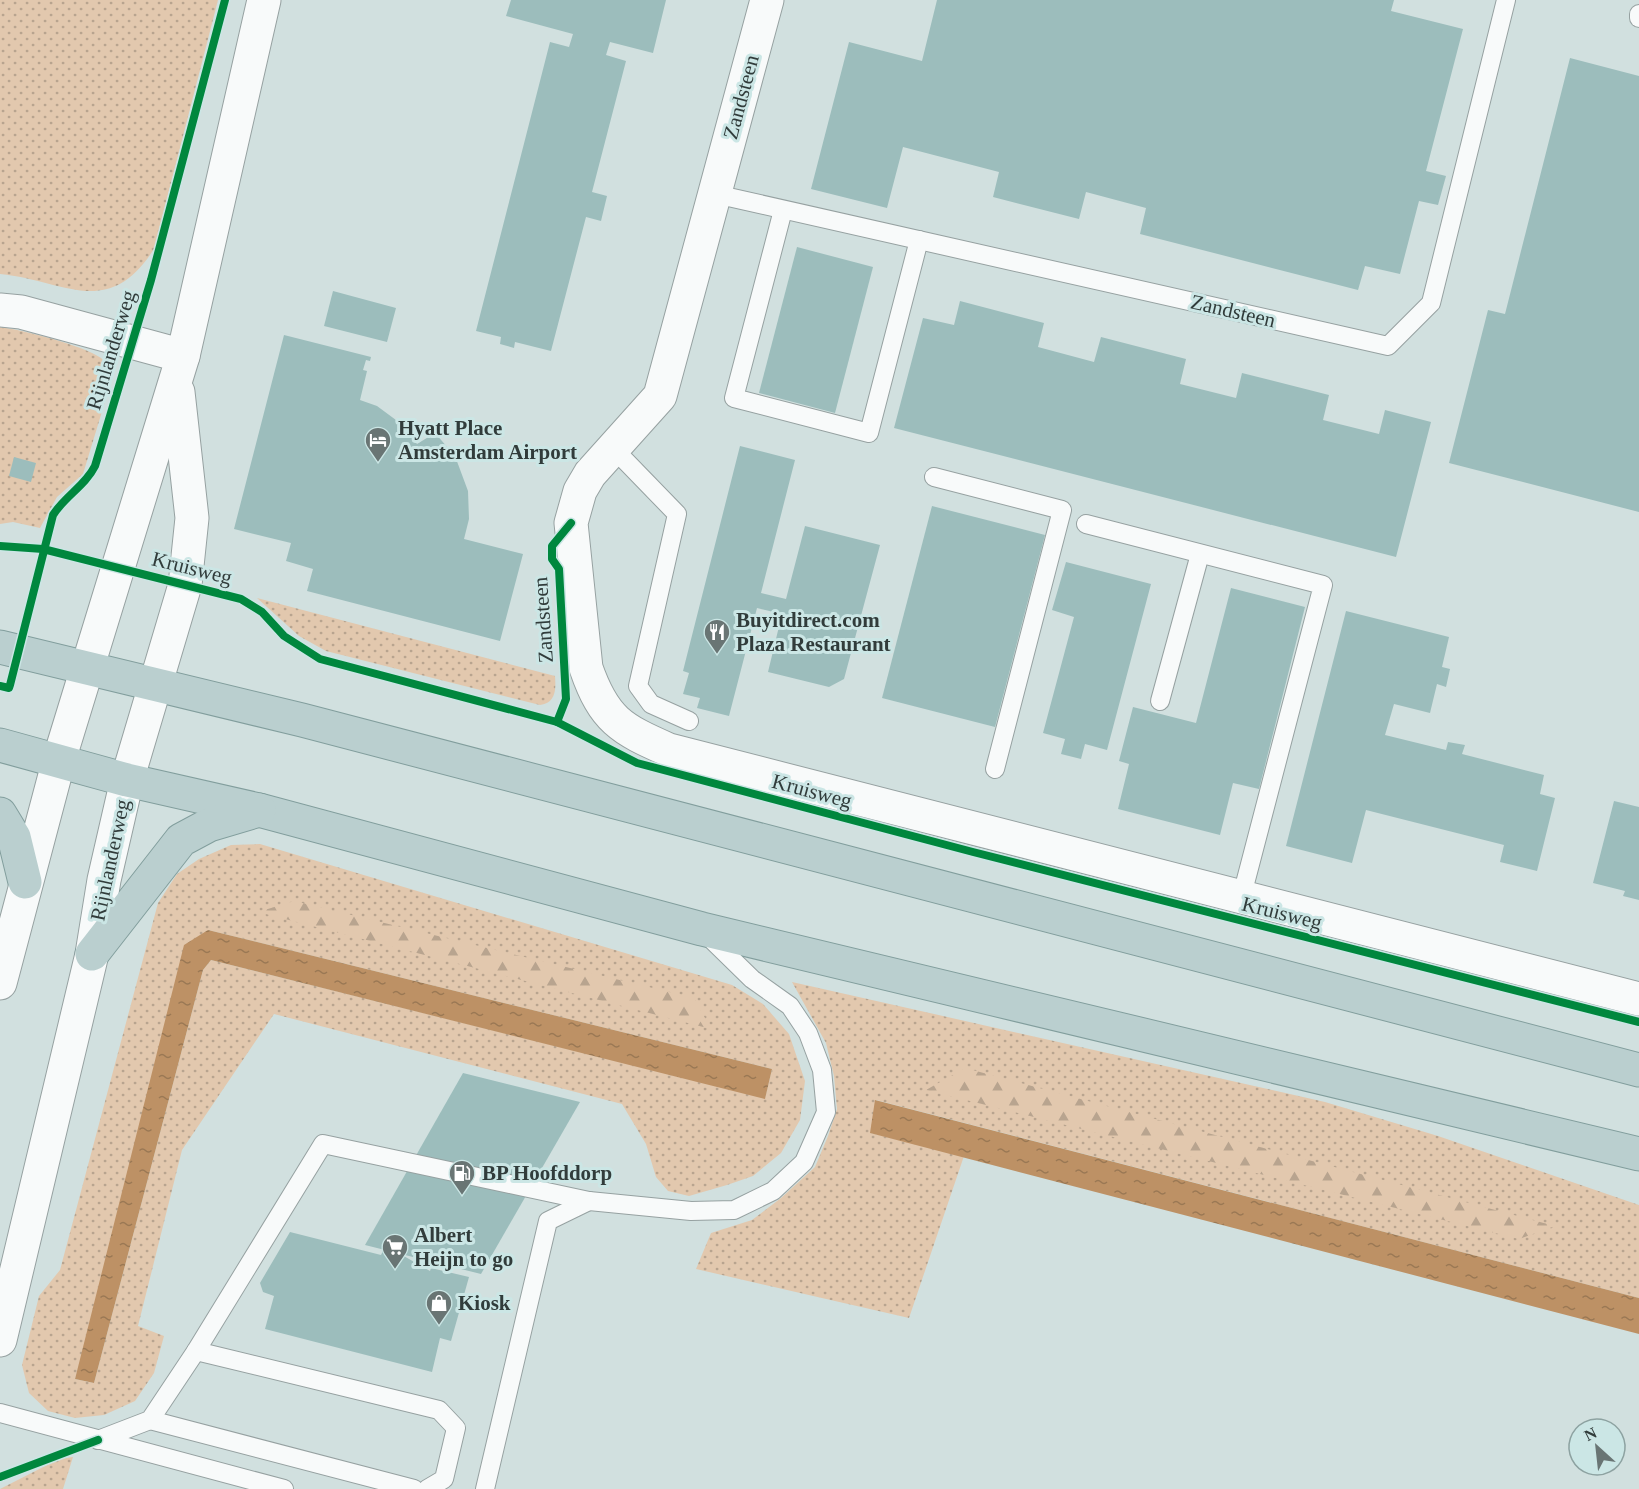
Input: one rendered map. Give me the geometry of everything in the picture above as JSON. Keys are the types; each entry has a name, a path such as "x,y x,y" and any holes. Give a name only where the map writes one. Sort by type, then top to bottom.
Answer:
{"highway":[{"path":"0,647 302,720 1639,1070"},
{"path":"0,745 127,780 258,810 702,929 1639,1154"},
{"path":"92,954 181,840 209,825 258,810"},
{"path":"0,814 14,837 25,882"}],"street":[{"name":"Rijnlanderweg","path":"0,983 59,760 180,367 264,0"},
{"name":"Zandsteen","path":"611,718 593,687 586,668 571,523 580,490 590,474 660,396 767,0"},
{"path":"0,310 21,312 180,367"},
{"name":"Rijnlanderweg","path":"0,1340 92,954 104,880 127,780 184,585 192,518 180,367"},
{"name":"Kruisweg","path":"611,718 625,729 669,750 1639,999"}],"lane":[{"name":"Zandsteen","path":"715,194 1388,346 1431,303 1506,0"},
{"path":"783,210 734,398 869,432 919,240"},
{"path":"612,447 677,514 638,686 651,704 689,721"},
{"path":"934,477 1062,510 995,769"},
{"path":"1086,524 1323,585 1242,896"},
{"path":"1160,701 1200,554"},
{"path":"98,1440 150,1420 196,1351 323,1144 589,1201 691,1211 734,1210 773,1191 804,1162 826,1112 822,1070 808,1033 790,1006 752,979 702,929"},
{"path":"485,1489 548,1221 589,1201"},
{"path":"196,1351 439,1410 456,1428 444,1479 427,1489"},
{"path":"0,1413 284,1489"},
{"path":"150,1420 414,1489"}],"green space":[{"path":"0,0 218,0 154,249 137,271 120,284 102,290 84,291 0,274"},
{"path":"0,327 80,348 101,358 114,372 83,474 57,497 40,528 13,522 0,524"},
{"path":"257,598 555,676 554,695 545,704 540,705 326,651 299,636"},
{"path":"260,844 732,985 763,1004 789,1034 805,1081 800,1120 781,1153 753,1176 689,1196 668,1191 656,1177 646,1144 622,1104 274,1014 182,1150 138,1326 164,1336 154,1373 135,1401 104,1415 75,1418 48,1411 29,1393 22,1365 39,1296 60,1270 158,903 177,874 199,859 231,845","holes":["208,930 772,1069 765,1098 211,960 203,970 94,1383 75,1379"]},
{"path":"294,901 694,998 711,1029 258,912"},
{"path":"792,982 1325,1102 1438,1136 1639,1205 1639,1298 876,1100 871,1133 964,1156 909,1318 696,1269 711,1233 752,1220 781,1198 815,1167 828,1136 837,1109 834,1076 826,1043"},
{"path":"965,1068 1555,1226 1519,1239 926,1090"},
{"path":"73,1457 63,1489 0,1489 59,1459"}],"water":[{"path":"208,930 772,1069 765,1099 211,960 203,970 94,1383 75,1379 184,945"},
{"path":"875,1100 1639,1298 1639,1334 870,1133"}],"building":[{"path":"511,0 666,0 653,53 610,42 606,55 626,61 592,192 607,196 601,221 586,217 551,351 515,342 514,348 500,344 501,337 476,331 550,42 569,47 573,34 506,16"},
{"path":"937,0 1394,0 1391,11 1463,29 1426,171 1446,176 1438,205 1419,201 1400,274 1365,266 1358,290 1140,234 1146,208 1086,192 1079,219 993,197 999,172 903,147 887,208 811,189 849,42 922,61"},
{"path":"1570,58 1639,76 1639,512 1449,463 1488,310 1505,314"},
{"path":"797,247 873,267 835,413 759,393"},
{"path":"333,291 396,308 387,342 324,326"},
{"path":"960,301 1044,323 1038,347 1094,362 1101,337 1186,359 1180,384 1236,398 1242,373 1329,395 1323,420 1379,434 1385,410 1431,422 1396,557 894,428 923,318 954,325"},
{"path":"284,335 371,357 370,361 366,360 363,370 367,371 360,400 377,406 400,423 413,424 416,431 413,439 417,444 435,433 455,456 468,491 469,519 464,539 523,554 500,641 307,591 313,569 286,561 291,543 234,529"},
{"path":"740,446 795,460 761,593 786,599 805,526 880,545 844,679 829,687 768,672 782,614 757,608 729,716 697,708 700,698 683,694 689,673 683,671"},
{"path":"14,457 36,463 31,482 9,476"},
{"path":"932,506 1045,535 995,727 882,698"},
{"path":"1066,562 1151,584 1107,750 1085,744 1081,759 1061,754 1065,739 1043,733 1074,617 1052,610"},
{"path":"1231,588 1305,607 1259,789 1233,783 1220,835 1118,809 1129,764 1119,761 1133,707 1196,723"},
{"path":"1346,611 1449,637 1442,667 1450,669 1446,687 1437,684 1430,713 1394,704 1385,735 1446,750 1448,742 1465,745 1462,754 1544,775 1540,794 1555,798 1537,871 1500,862 1504,845 1366,810 1352,863 1286,846"},
{"path":"1614,801 1639,807 1639,900 1623,896 1625,891 1593,883"},
{"path":"463,1073 580,1102 481,1274 365,1245"},
{"path":"290,1232 381,1255 383,1251 399,1259 402,1255 430,1271 431,1268 469,1277 451,1341 440,1338 432,1372 265,1329 274,1296 263,1292 260,1283"}],"cycle path":[{"path":"0,686 9,688 10,685 53,515 95,466 151,280 225,0"},
{"path":"557,722 566,699 559,569 552,559 552,546 571,523"},
{"path":"0,546 43,549 241,599 262,612 284,636 320,659 557,722 637,763 973,852 1639,1022"},
{"path":"0,1477 98,1440"}],"place":[{"name":"Hyatt Place Amsterdam Airport","path":"378,463"},
{"name":"Buyitdirect.com Plaza Restaurant","path":"717,655"},
{"name":"BP Hoofddorp","path":"462,1196"},
{"name":"Albert Heijn to go","path":"395,1270"},
{"name":"Kiosk","path":"439,1326"}]}
